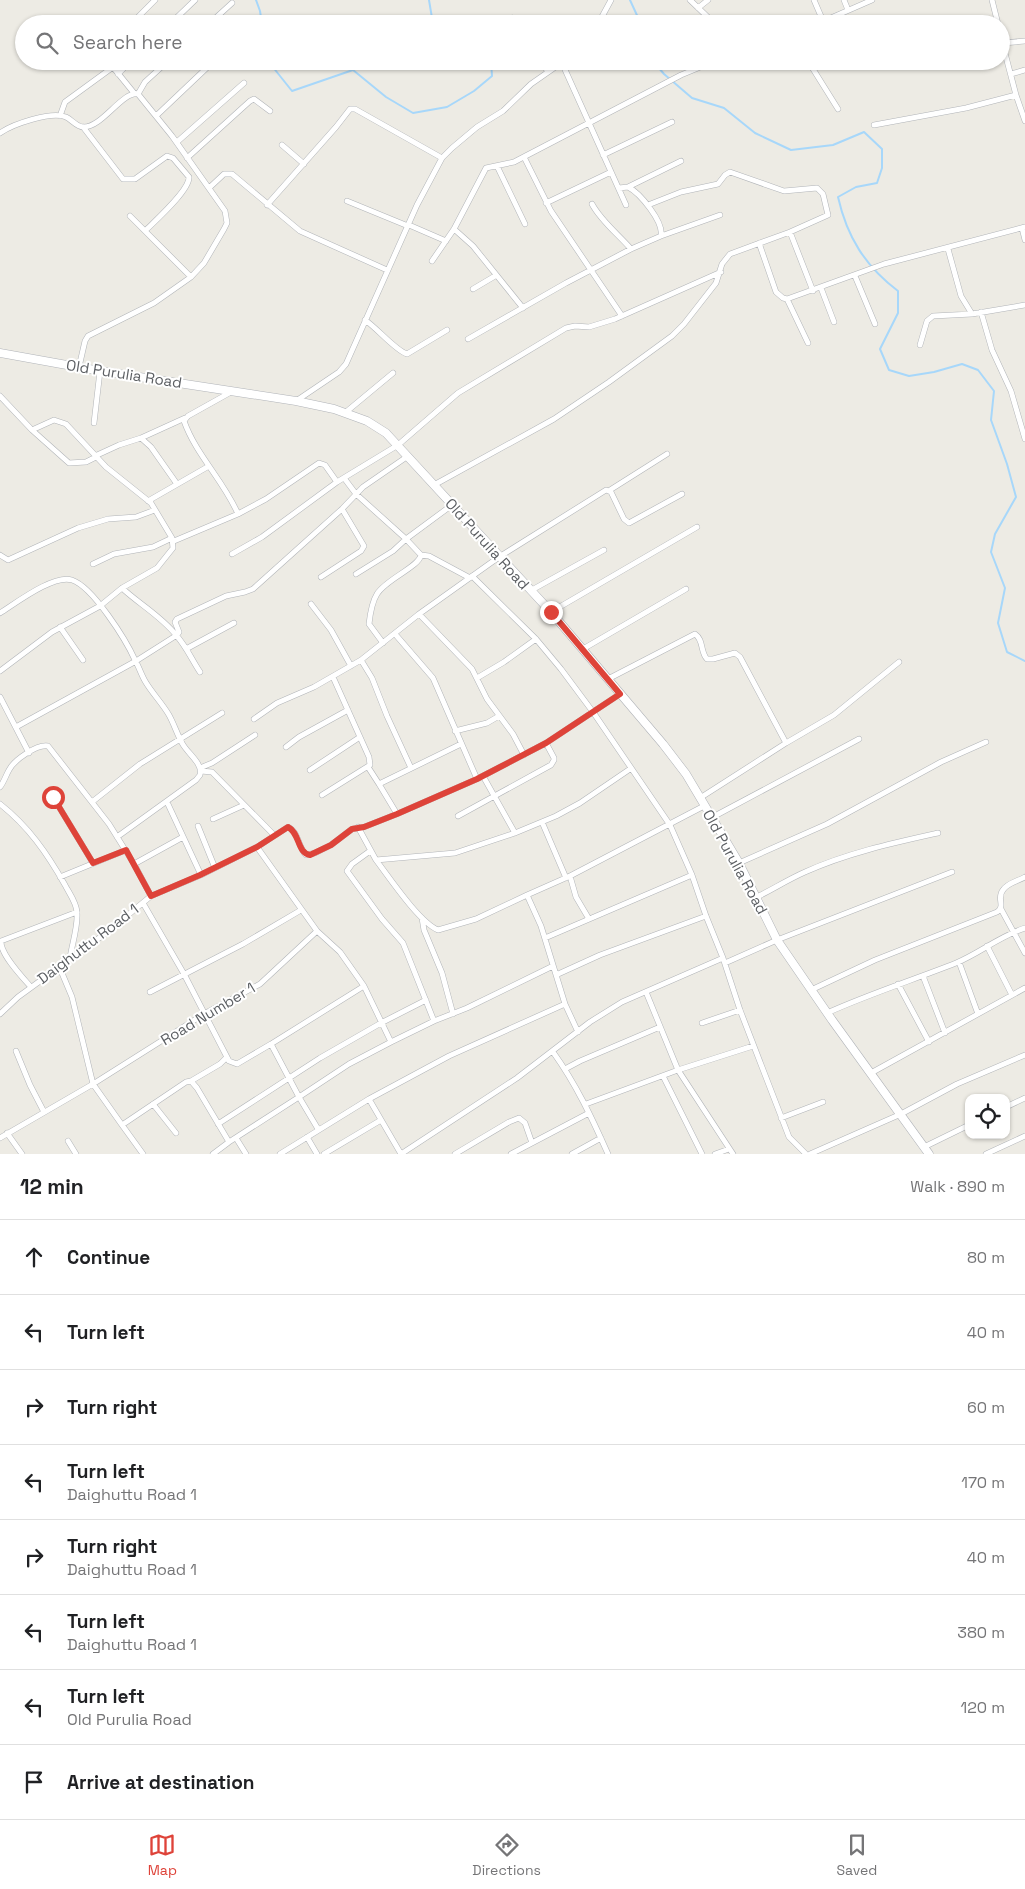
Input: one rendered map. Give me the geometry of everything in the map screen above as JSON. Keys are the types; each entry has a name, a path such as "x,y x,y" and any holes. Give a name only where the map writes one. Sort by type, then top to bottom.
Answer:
{"main road":[{"name":"Old Purulia Road","path":"0,353 100,371 296,401 346,412 367,421 386,433 551,612 663,744 700,798 739,863 777,940 925,1152"}],"street":[{"path":"140,15 155,0"},
{"path":"179,15 195,0"},
{"path":"603,15 611,0"},
{"path":"690,0 705,15"},
{"path":"698,8 708,0"},
{"path":"814,0 821,15"},
{"path":"844,0 848,10"},
{"path":"837,15 872,0"},
{"path":"992,0 996,15"},
{"path":"219,15 232,3"},
{"path":"1010,40 1025,41"},
{"path":"60,116 65,102 109,70"},
{"path":"79,367 88,336 154,303 191,277 204,262 227,223 225,211 177,142 115,70"},
{"path":"118,74 122,70"},
{"path":"83,127 100,120 130,95 136,94 145,82 158,70"},
{"path":"156,116 205,70"},
{"path":"296,401 343,369 386,270 442,158 477,127 503,111 523,90 551,70"},
{"path":"567,70 626,205"},
{"path":"432,261 454,229 484,170 489,166 514,162 693,70"},
{"path":"814,70 838,109"},
{"path":"1010,70 1025,121"},
{"path":"1011,74 1025,70"},
{"path":"177,142 244,83"},
{"path":"874,125 966,108 1016,95"},
{"path":"187,158 250,101 254,99 270,111"},
{"path":"267,205 350,109 355,109 442,158"},
{"path":"0,132 23,122 60,116 68,118 83,127 123,180 135,178 167,156 173,158 189,177 188,184 145,231"},
{"path":"603,154 672,122"},
{"path":"282,145 304,164"},
{"path":"524,157 546,203 622,316"},
{"path":"619,188 628,187 681,161"},
{"path":"497,166 526,224"},
{"path":"546,203 611,172"},
{"path":"209,188 220,177 228,173 235,176 300,231 386,270"},
{"path":"434,485 554,419 672,336 684,324 716,283 722,264 730,254 790,232 828,215 821,190 817,188 784,191 727,173 718,184 681,192 648,205"},
{"path":"628,187 634,190 648,205 661,227 661,236"},
{"path":"347,201 408,226 409,224 446,241"},
{"path":"592,204 596,213 631,249"},
{"path":"468,339 631,249 720,215"},
{"path":"130,216 191,277"},
{"path":"758,243 776,292 787,299 884,264 1024,228 1025,240"},
{"path":"454,229 473,246 495,276 523,308"},
{"path":"790,232 813,291"},
{"path":"948,248 961,296 972,314"},
{"path":"232,554 262,537 338,482 398,445 458,392 566,328 575,326 589,327 622,316 721,272"},
{"path":"473,289 495,276"},
{"path":"855,276 875,324"},
{"path":"821,288 834,322"},
{"path":"787,299 808,343"},
{"path":"920,346 927,321 933,316 972,314 1025,305"},
{"path":"982,312 992,350 1023,421 1025,439"},
{"path":"365,320 398,349 407,354 447,330"},
{"path":"94,423 100,371"},
{"path":"346,412 393,373"},
{"path":"0,396 32,430 69,463 86,462 119,445 141,438 185,418 231,391"},
{"path":"185,418 185,424 195,445 229,496 238,514"},
{"path":"0,671 60,627 100,606 122,588 161,564 173,548 173,539 148,501 96,456 66,424 61,421 51,421 32,430"},
{"path":"141,438 151,447 177,484"},
{"path":"254,719 277,703 333,677 361,660 419,614 499,557 667,454"},
{"path":"16,727 136,661 177,635 179,632 175,622 177,620 226,596 253,589 372,480 408,456"},
{"path":"93,564 114,554 153,547 238,514 266,499 319,463 324,465 338,482"},
{"path":"148,501 209,466"},
{"path":"344,478 356,494 421,555 429,556 470,578 472,576"},
{"path":"610,490 624,519 629,523 682,494"},
{"path":"356,574 392,550 452,505"},
{"path":"321,577 361,551 364,546 342,509"},
{"path":"0,555 5,560 11,559 58,536 97,522 136,517 155,510"},
{"path":"551,612 697,527"},
{"path":"530,591 604,550"},
{"path":"383,643 369,624 374,600 385,584 419,561 421,555"},
{"path":"472,576 536,639 593,712 670,825 692,875 724,960 753,1046 781,1118 789,1137 808,1154 900,1114 957,1084 1025,1055"},
{"path":"0,613 37,590 64,579 71,580 87,589 136,661 142,676 170,716 184,747 201,770 212,772 274,835"},
{"path":"122,588 136,602 156,615 177,635 200,672"},
{"path":"583,649 686,589"},
{"path":"311,604 330,630 351,666"},
{"path":"419,614 465,660 477,678 487,699 513,734 524,755"},
{"path":"186,650 234,623"},
{"path":"60,627 83,660"},
{"path":"394,634 433,678 461,744 480,778 495,796 515,833"},
{"path":"608,679 695,634 700,638 703,654 707,659 713,660 735,653 740,656 786,743"},
{"path":"477,678 504,662 536,639"},
{"path":"361,660 372,678 411,768"},
{"path":"700,798 834,715 899,662"},
{"path":"322,795 368,767 370,761 333,677"},
{"name":"Daighuttu Road 1","path":"0,1014 31,987 106,933 151,896 257,847 288,827 292,828 306,855 310,855 331,845 358,827 397,814 480,778 546,743 620,694"},
{"path":"0,697 29,752"},
{"path":"286,747 299,737 348,710"},
{"path":"92,802 140,764 222,713"},
{"path":"456,731 487,723 500,716"},
{"path":"118,837 196,780 201,770 255,735"},
{"path":"310,770 360,737"},
{"path":"711,818 859,739"},
{"path":"739,863 827,824 941,762 986,742"},
{"path":"458,816 551,765 554,758 546,743"},
{"path":"379,784 461,744"},
{"path":"0,787 13,764 29,752 41,746 48,746 118,837 151,896"},
{"path":"368,767 397,814"},
{"path":"376,860 456,853 515,833 580,803 630,768"},
{"path":"53,797 93,863"},
{"path":"167,802 200,875"},
{"path":"0,804 37,839 60,877 77,912 70,958"},
{"path":"212,819 244,805"},
{"path":"358,827 370,852 422,918 433,928 443,929 476,918 568,877 704,806"},
{"path":"542,822 576,897 589,920"},
{"path":"198,826 215,868"},
{"path":"757,897 805,872 847,857 894,842 938,833"},
{"path":"134,864 184,836"},
{"path":"257,847 317,931 340,952 364,986 391,1042"},
{"path":"60,877 126,850"},
{"path":"370,852 352,864 347,871 382,919 403,943 434,1021"},
{"path":"369,1100 401,1154 517,1078 590,1022 622,1002 724,960 952,872"},
{"path":"545,938 692,875"},
{"path":"1025,877 1008,885 1001,892 1001,909 1025,953"},
{"path":"528,895 545,938 565,1004 578,1032"},
{"path":"143,903 184,974 226,1058 233,1064 237,1064 271,1044 364,986"},
{"path":"811,990 875,960 1001,909"},
{"path":"150,992 243,944 301,910"},
{"path":"31,987 11,964 0,945 0,939 77,912"},
{"path":"556,975 600,955 706,916"},
{"path":"422,918 424,930 442,973 454,1014"},
{"path":"827,1013 959,962 1013,932 1025,928"},
{"name":"Road Number 1","path":"0,1138 93,1084 204,1014 260,984 317,931"},
{"path":"987,946 1012,995"},
{"path":"959,962 978,1014"},
{"path":"59,966 72,997 93,1084 144,1154"},
{"path":"213,1154 349,1064 434,1021 454,1014 553,966"},
{"path":"923,976 945,1033"},
{"path":"898,984 929,1042"},
{"path":"871,1074 1025,989"},
{"path":"646,992 678,1070 732,1154"},
{"path":"218,1124 320,1058 426,1000"},
{"path":"280,1154 318,1129 449,1056 565,1004"},
{"path":"702,1023 740,1010"},
{"path":"565,1069 660,1027"},
{"path":"271,1044 318,1129"},
{"path":"586,1104 678,1070 753,1046"},
{"path":"16,1051 44,1112"},
{"path":"552,1052 565,1069 586,1104 608,1154"},
{"path":"122,1125 186,1082 220,1064 226,1058"},
{"path":"663,1076 702,1154"},
{"path":"191,1081 229,1142"},
{"path":"1010,1105 1025,1098"},
{"path":"781,1118 823,1102"},
{"path":"153,1104 176,1133"},
{"path":"511,1154 589,1113"},
{"path":"454,1154 519,1118 525,1123 532,1143"},
{"path":"324,1154 381,1120"},
{"path":"925,1152 965,1127"},
{"path":"7,1133 22,1154"},
{"path":"986,1154 1025,1136"},
{"path":"307,1137 317,1154"},
{"path":"236,1138 246,1154"},
{"path":"572,1154 601,1138"},
{"path":"68,1141 76,1154"},
{"path":"715,1154 729,1148"}],"waterway":[{"path":"256,0 261,15"},
{"path":"429,0 432,15"},
{"path":"630,0 637,15"},
{"path":"275,70 292,91 353,70"},
{"path":"353,70 386,97 413,113 447,107 474,91 492,76 492,70"},
{"path":"661,70 692,98 724,108 755,133 791,150 833,145 864,132 882,149 882,168 877,183 856,187 838,197 852,238 859,250 876,271 898,291 898,313 880,349 889,370 909,376 934,372 962,364 978,370 994,391 991,420 1007,464 1016,497 995,534 991,552 1005,588 998,623 1007,652 1025,661"}],"route":[{"path":"53,797 93,863 126,850 151,896 188,881 257,847 288,827 292,828 306,855 310,855 331,845 352,829 364,827 430,801 477,779 546,743 620,694 551,612"}]}
